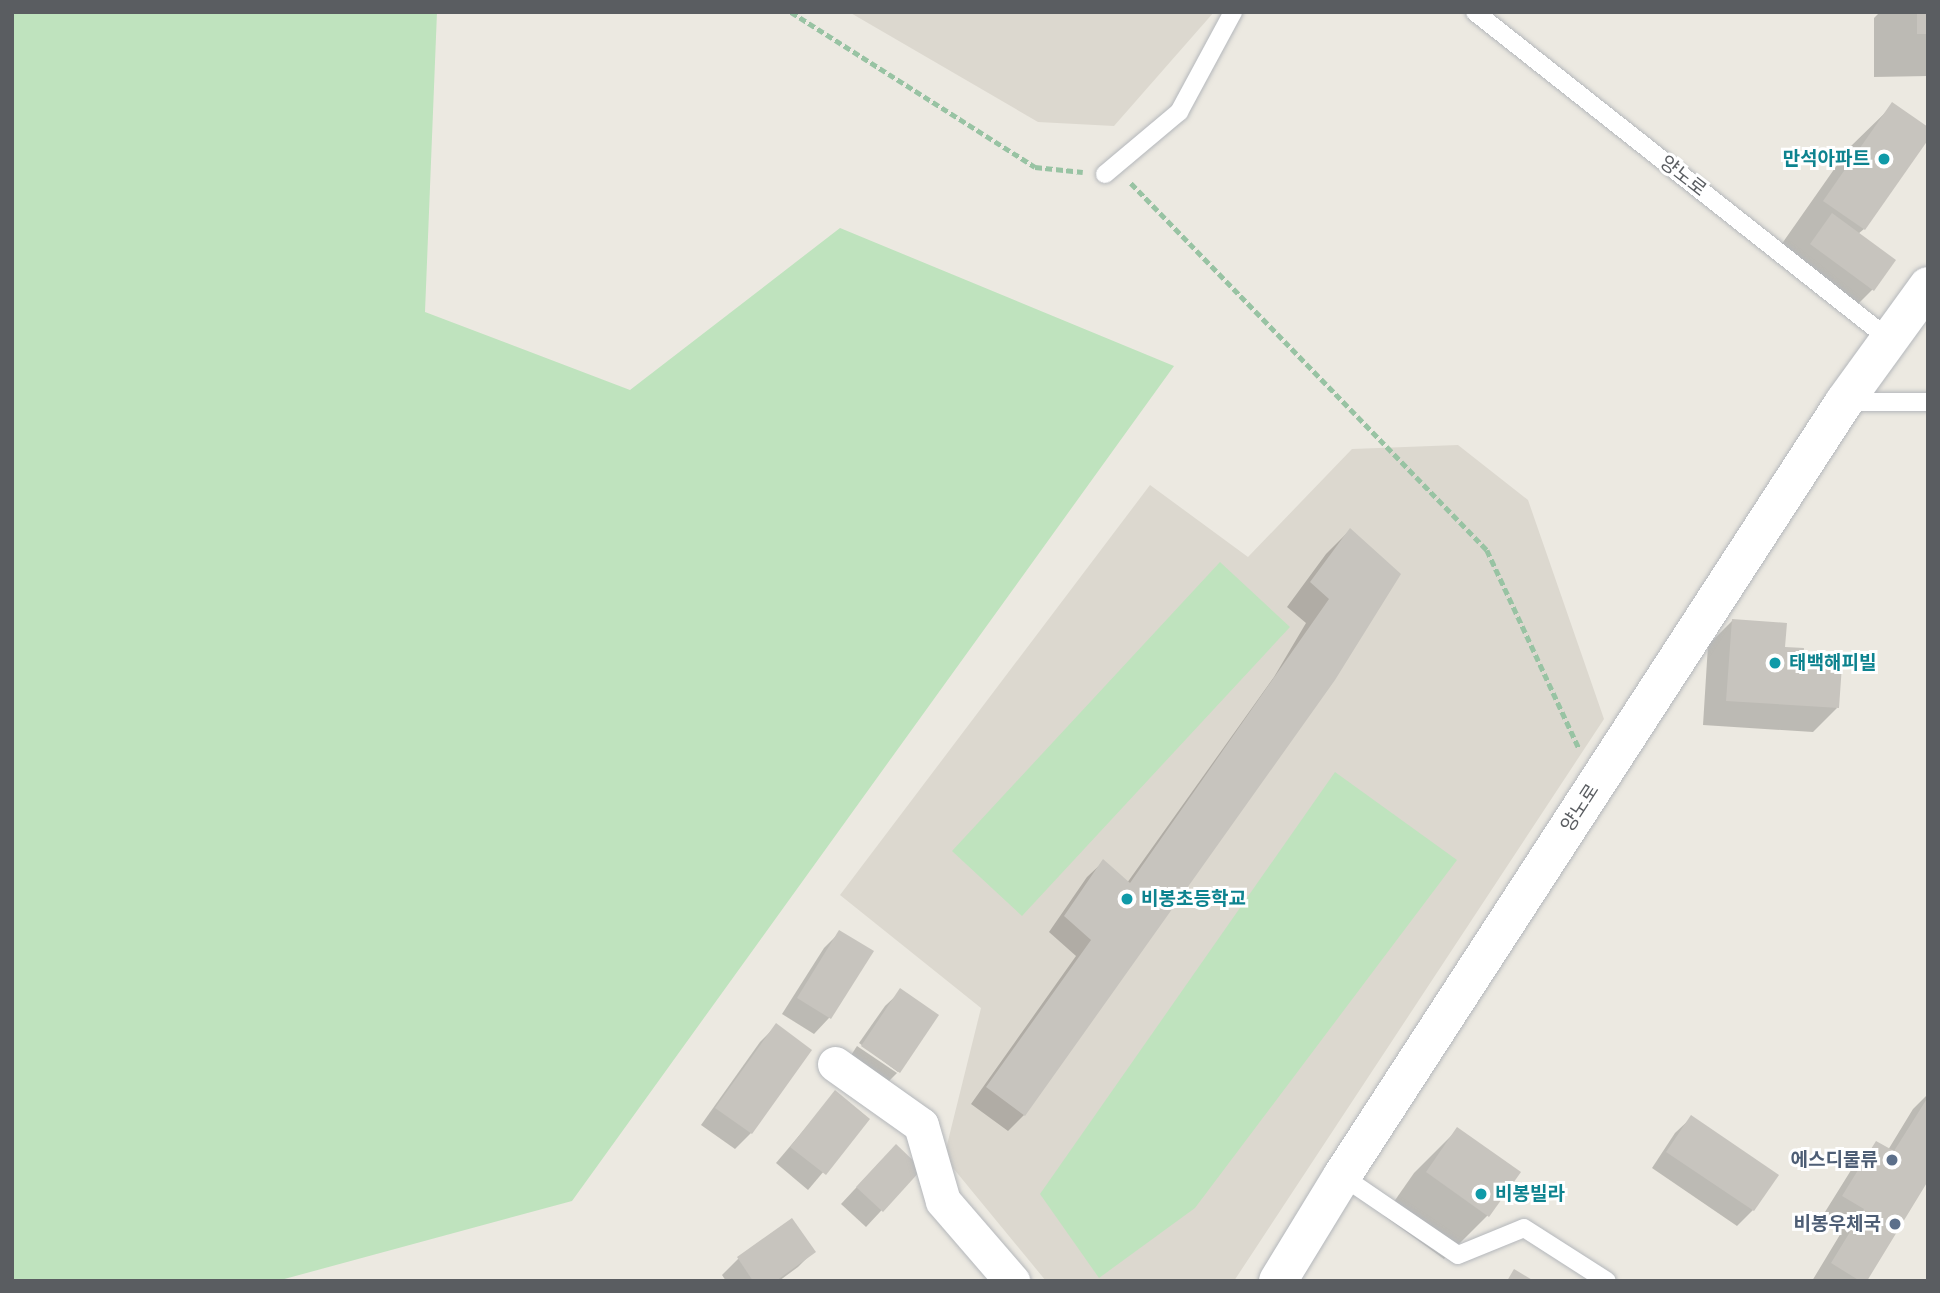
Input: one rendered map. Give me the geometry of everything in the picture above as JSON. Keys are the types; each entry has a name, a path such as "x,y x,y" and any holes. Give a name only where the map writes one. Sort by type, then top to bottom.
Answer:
{"street":[{"name":"양노로","path":"1278,1281 1342,1176 1844,402 1928,286"},
{"path":"835,1064 921,1125 943,1201 1012,1281"}],"lane":[{"path":"1105,174 1179,112 1233,12"},
{"name":"양노로","path":"1475,12 1890,340"},
{"path":"1844,402 1928,402"},
{"path":"1342,1176 1458,1255 1524,1228 1607,1281"}],"path":[{"path":"791,12 1035,167 1124,176 1486,550 1595,784"}],"shaded area":[{"path":"849,12 1214,12 1114,126 1038,122"},
{"path":"1458,445 1528,500 1604,719 1234,1281 1046,1281 944,1157 981,1008 840,895 1150,485 1248,557 1352,449"}],"green space":[{"path":"12,12 437,12 425,312 630,390 840,228 1174,366 572,1201 277,1281 12,1281"},
{"path":"1220,562 1290,627 1022,916 952,851"},
{"path":"1335,772 1457,860 1195,1208 1099,1278 1040,1194"}],"building":[{"path":"1917,12 1928,12 1928,34 1917,34"},
{"name":"만석아파트","path":"1892,102 1928,127 1928,140 1865,230 1823,201"},
{"path":"1832,213 1896,260 1874,291 1810,244"},
{"name":"비봉초등학교","path":"1350,528 1401,574 1335,680 1025,1116 986,1087 1091,940 1064,916 1103,859 1130,883 1329,599 1310,582"},
{"name":"태백해피빌","path":"1732,619 1787,623 1785,647 1804,648 1803,662 1842,665 1839,708 1726,701"},
{"path":"839,930 874,951 831,1019 797,998"},
{"path":"900,988 939,1015 900,1073 861,1046"},
{"path":"776,1023 812,1050 752,1134 715,1108"},
{"path":"835,1090 870,1119 826,1175 790,1147"},
{"path":"1928,1097 1928,1181 1867,1281 1860,1281 1831,1263 1864,1209 1842,1196 1876,1141 1894,1151"},
{"path":"1691,1115 1779,1175 1754,1211 1666,1152"},
{"name":"비봉빌라","path":"1457,1127 1521,1172 1489,1217 1426,1172"},
{"path":"896,1144 922,1169 883,1212 856,1187"},
{"path":"792,1218 816,1252 776,1281 753,1281 737,1257"},
{"path":"1514,1269 1534,1281 1507,1281"}],"place":[{"name":"만석아파트","path":"1884,159"},
{"name":"태백해피빌","path":"1775,663"},
{"name":"비봉초등학교","path":"1127,899"},
{"name":"에스디물류","path":"1892,1160"},
{"name":"비봉빌라","path":"1481,1194"},
{"name":"비봉우체국","path":"1895,1224"}]}
